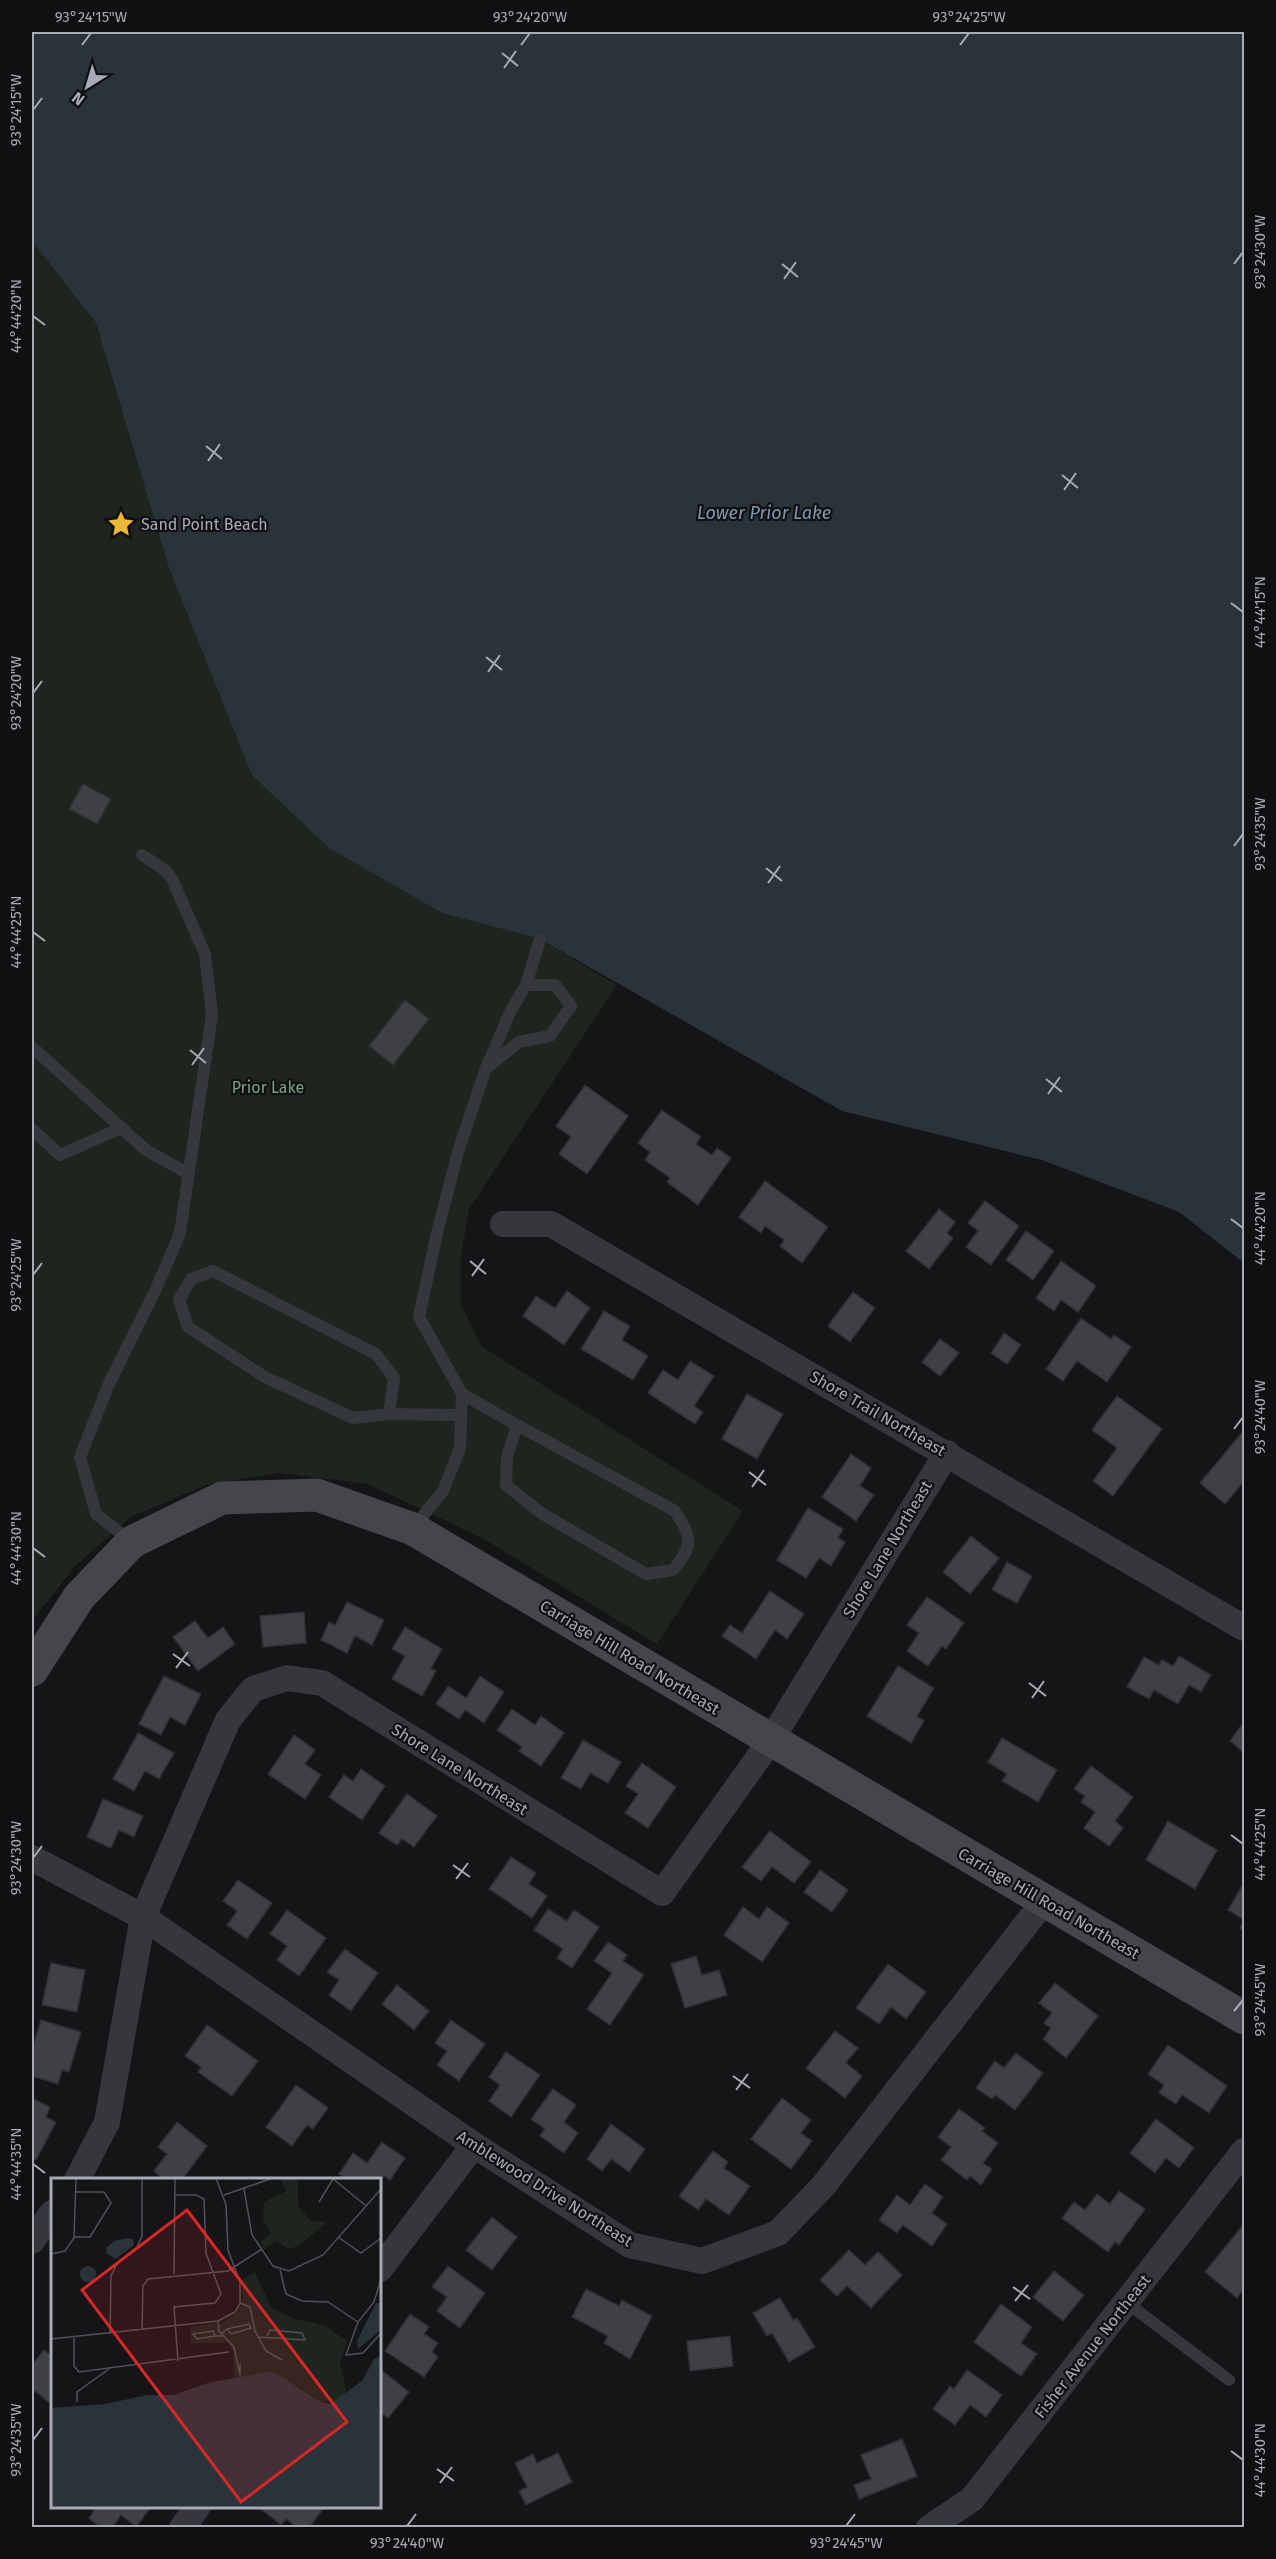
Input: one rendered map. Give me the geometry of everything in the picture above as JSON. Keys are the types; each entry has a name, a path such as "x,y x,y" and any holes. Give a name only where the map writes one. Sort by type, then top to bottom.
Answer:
{"street":[{"name":"Shore Trail Northeast","path":"503,1224 551,1224 947,1452 1245,1628"},
{"name":"Shore Lane Northeast","path":"78,2178 107,2122 143,1917 228,1720 253,1689 287,1678 322,1683 662,1893 771,1740 947,1452"},
{"name":"Carriage Hill Road Northeast","path":"32,1670 79,1597 132,1542 222,1498 317,1495 413,1529 1245,2018"},
{"name":"Amblewood Drive Northeast","path":"32,1858 143,1917 474,2145 630,2245 702,2260 778,2233 824,2185 1045,1900"},
{"path":"381,2268 474,2145"},
{"name":"Fisher Avenue Northeast","path":"928,2528 972,2499 1245,2151"},
{"path":"32,2241 51,2214"},
{"path":"182,2528 197,2508"}],"lane":[{"path":"132,1542 96,1514 80,1457 108,1386 155,1291 180,1233 212,1015 205,954 172,879 165,870 142,855"},
{"path":"413,1529 443,1491 460,1448 462,1394 420,1317 442,1213 486,1068 511,1010 526,985 540,939"},
{"path":"486,1068 519,1042 549,1036 571,1006 555,985 526,985"},
{"path":"32,1047 146,1150 187,1173"},
{"path":"32,1129 60,1155 121,1128"},
{"path":"389,1414 394,1378 376,1354 213,1271 191,1279 179,1300 188,1327 265,1377 354,1418 389,1414 461,1415"},
{"path":"462,1394 675,1511 689,1533 688,1552 673,1570 646,1574 541,1513 506,1485 507,1457 517,1425"},
{"path":"1126,2302 1229,2380"}],"green space":[{"name":"Prior Lake","path":"32,241 96,323 168,565 442,913 540,939 617,985 469,1209 461,1258 461,1304 481,1346 743,1511 657,1644 482,1538 368,1484 280,1473 208,1484 131,1517 76,1565 32,1621"}],"water":[{"name":"Lower Prior Lake","path":"32,32 1244,32 1244,1263 1179,1212 1042,1160 842,1111 540,939 442,913 329,848 252,775 168,565 96,323 32,241"}],"building":[{"path":"83,784 111,799 97,824 69,809"},
{"path":"405,1000 429,1019 393,1065 369,1046"},
{"path":"585,1085 628,1116 587,1174 559,1154 571,1137 556,1126"},
{"path":"662,1110 701,1137 696,1144 712,1155 717,1148 731,1158 698,1205 667,1182 670,1178 645,1160 650,1152 638,1143"},
{"path":"765,1181 828,1227 802,1263 780,1246 784,1240 765,1226 761,1233 739,1217"},
{"path":"985,1201 1019,1226 991,1265 966,1247 978,1231 968,1223"},
{"path":"939,1209 955,1222 947,1233 953,1238 929,1269 906,1251"},
{"path":"1026,1231 1054,1251 1033,1280 1006,1260"},
{"path":"1061,1261 1096,1286 1078,1312 1061,1300 1054,1311 1036,1298"},
{"path":"567,1291 590,1308 564,1345 523,1316 536,1296 555,1308"},
{"path":"853,1292 875,1308 850,1342 828,1326"},
{"path":"604,1311 630,1326 622,1340 648,1356 633,1380 581,1349"},
{"path":"1081,1318 1111,1339 1114,1335 1131,1347 1107,1382 1077,1361 1063,1381 1046,1369"},
{"path":"1004,1333 1021,1345 1007,1364 991,1353"},
{"path":"940,1339 959,1353 940,1376 922,1362"},
{"path":"690,1361 714,1376 694,1406 703,1412 695,1424 648,1393 663,1370 678,1380"},
{"path":"747,1394 783,1414 757,1459 722,1439"},
{"path":"1117,1396 1162,1429 1113,1496 1093,1481 1117,1448 1092,1430"},
{"path":"1244,1430 1244,1481 1225,1504 1200,1483"},
{"path":"851,1454 871,1468 860,1486 874,1495 856,1521 822,1497"},
{"path":"808,1508 843,1529 838,1538 845,1542 831,1566 819,1558 806,1578 777,1560"},
{"path":"971,1536 999,1558 970,1594 943,1572"},
{"path":"1007,1562 1032,1576 1017,1603 992,1590"},
{"path":"770,1591 804,1614 787,1639 775,1630 756,1659 722,1636 730,1625 742,1633"},
{"path":"927,1597 964,1623 946,1649 942,1646 928,1666 907,1651 919,1633 907,1625"},
{"path":"347,1602 384,1620 372,1645 355,1636 347,1653 321,1640 329,1622 335,1625"},
{"path":"304,1612 306,1643 263,1647 260,1616"},
{"path":"195,1621 208,1638 223,1627 235,1644 198,1671 173,1637"},
{"path":"405,1627 442,1649 431,1668 436,1671 422,1696 392,1679 405,1656 392,1649"},
{"path":"1179,1656 1211,1675 1201,1692 1189,1685 1178,1704 1154,1690 1149,1699 1127,1687 1144,1657 1159,1665 1162,1660 1173,1666"},
{"path":"898,1666 934,1688 917,1716 924,1721 911,1743 867,1716"},
{"path":"164,1676 201,1694 185,1725 170,1717 161,1735 139,1724"},
{"path":"480,1676 504,1692 484,1723 465,1710 459,1719 436,1704 448,1686 466,1698"},
{"path":"512,1709 535,1725 541,1716 564,1733 541,1766 519,1751 522,1747 497,1730"},
{"path":"1244,1722 1244,1753 1230,1741"},
{"path":"138,1733 174,1753 159,1779 145,1771 134,1791 113,1779"},
{"path":"294,1735 315,1750 305,1764 321,1775 305,1799 268,1774"},
{"path":"1002,1738 1057,1770 1038,1802 1002,1781 1007,1774 988,1762"},
{"path":"583,1740 621,1762 608,1783 590,1773 581,1789 561,1778"},
{"path":"642,1763 676,1787 648,1828 625,1813 638,1794 626,1786"},
{"path":"1091,1766 1133,1797 1115,1821 1123,1828 1109,1846 1084,1828 1095,1812 1081,1802 1085,1796 1074,1789"},
{"path":"361,1769 385,1786 362,1820 329,1797 344,1775 353,1781"},
{"path":"407,1794 437,1816 414,1847 402,1839 397,1845 379,1833"},
{"path":"103,1799 143,1816 134,1837 119,1830 111,1848 87,1837"},
{"path":"1168,1821 1217,1850 1195,1889 1146,1860"},
{"path":"770,1831 811,1862 794,1883 772,1867 761,1881 742,1867"},
{"path":"511,1857 536,1873 529,1884 547,1896 532,1918 489,1889"},
{"path":"820,1870 848,1890 832,1912 804,1892"},
{"path":"238,1880 272,1903 247,1939 227,1925 237,1911 223,1901"},
{"path":"1242,1886 1244,1887 1244,1920 1228,1910"},
{"path":"743,1907 759,1919 767,1907 789,1923 762,1962 724,1935"},
{"path":"548,1909 567,1921 574,1910 599,1927 572,1968 557,1958 563,1949 534,1930"},
{"path":"287,1910 326,1938 299,1976 277,1960 287,1946 270,1934"},
{"path":"608,1942 627,1955 623,1961 644,1975 610,2025 587,2009 612,1973 594,1961"},
{"path":"345,1949 378,1973 351,2011 329,1995 339,1980 327,1972"},
{"path":"696,1956 702,1975 719,1970 727,1995 685,2008 671,1964"},
{"path":"51,1963 85,1970 77,2012 42,2005"},
{"path":"888,1964 926,1992 906,2019 891,2007 879,2024 856,2008"},
{"path":"1055,1983 1098,2016 1066,2058 1043,2039 1051,2028 1044,2023 1052,2013 1039,2003"},
{"path":"397,1985 429,2011 414,2030 382,2004"},
{"path":"41,2020 81,2032 69,2072 62,2070 58,2084 32,2076 32,2050"},
{"path":"451,2020 485,2044 459,2081 437,2065 447,2051 435,2043"},
{"path":"207,2025 258,2061 232,2096 198,2072 201,2067 185,2056"},
{"path":"835,2031 858,2048 846,2063 862,2076 845,2098 806,2068"},
{"path":"1168,2045 1227,2086 1209,2113 1182,2095 1176,2104 1159,2093 1164,2085 1148,2074"},
{"path":"506,2052 540,2075 511,2117 489,2101 500,2085 489,2077"},
{"path":"1016,2053 1043,2073 1015,2110 995,2095 992,2099 976,2088 995,2061 1004,2068"},
{"path":"296,2085 328,2108 313,2129 307,2125 292,2146 266,2127"},
{"path":"553,2089 576,2105 564,2122 578,2133 564,2153 540,2136 545,2129 531,2119"},
{"path":"32,2098 50,2107 46,2117 56,2122 36,2160 32,2158"},
{"path":"782,2098 811,2120 801,2133 812,2141 791,2169 751,2139"},
{"path":"959,2109 985,2128 982,2131 998,2143 983,2163 992,2169 981,2185 970,2176 967,2180 941,2160 951,2147 938,2137"},
{"path":"1156,2119 1194,2148 1179,2168 1166,2158 1155,2173 1130,2153"},
{"path":"177,2122 207,2146 183,2178 162,2178 154,2171 167,2154 158,2147"},
{"path":"611,2124 645,2149 629,2172 611,2159 602,2171 587,2159"},
{"path":"382,2142 405,2158 390,2180 384,2176 381,2181 381,2178 345,2178 339,2174 353,2153 367,2163"},
{"path":"713,2151 728,2162 724,2168 750,2186 729,2215 706,2199 698,2210 679,2196"},
{"path":"925,2184 943,2197 932,2213 947,2224 932,2246 903,2225 897,2233 879,2220 897,2195 910,2205"},
{"path":"1119,2191 1145,2209 1119,2245 1115,2242 1108,2252 1062,2218 1074,2202 1085,2210 1097,2194 1110,2204"},
{"path":"492,2217 517,2237 492,2270 466,2250"},
{"path":"1243,2225 1244,2289 1237,2298 1205,2272"},
{"path":"849,2250 865,2265 878,2252 902,2275 871,2308 847,2286 837,2296 820,2280"},
{"path":"448,2266 485,2293 460,2328 437,2311 447,2297 432,2287"},
{"path":"1054,2271 1084,2295 1063,2321 1033,2297"},
{"path":"586,2289 619,2306 622,2300 652,2316 630,2359 604,2343 608,2336 572,2317"},
{"path":"780,2298 793,2320 797,2318 815,2347 789,2362 772,2333 767,2336 753,2313"},
{"path":"1001,2304 1032,2327 1021,2343 1037,2354 1021,2376 974,2342"},
{"path":"410,2314 429,2327 424,2334 438,2343 432,2352 438,2357 424,2377 385,2351"},
{"path":"730,2336 733,2366 690,2371 687,2341"},
{"path":"44,2350 51,2355 51,2404 35,2391 32,2396 32,2365"},
{"path":"381,2370 409,2392 388,2418 381,2413"},
{"path":"967,2370 1002,2395 986,2417 970,2405 955,2425 933,2409 950,2386 954,2389"},
{"path":"902,2439 917,2476 859,2499 854,2485 871,2479 861,2455"},
{"path":"558,2453 572,2482 526,2505 519,2491 527,2487 515,2463 533,2454 537,2463"},
{"path":"96,2508 150,2508 136,2527 121,2515 112,2528 101,2528 89,2518"},
{"path":"324,2508 309,2528 298,2528 286,2519 281,2525 261,2509"}],"place":[{"name":"Sand Point Beach","path":"121,524"}]}
